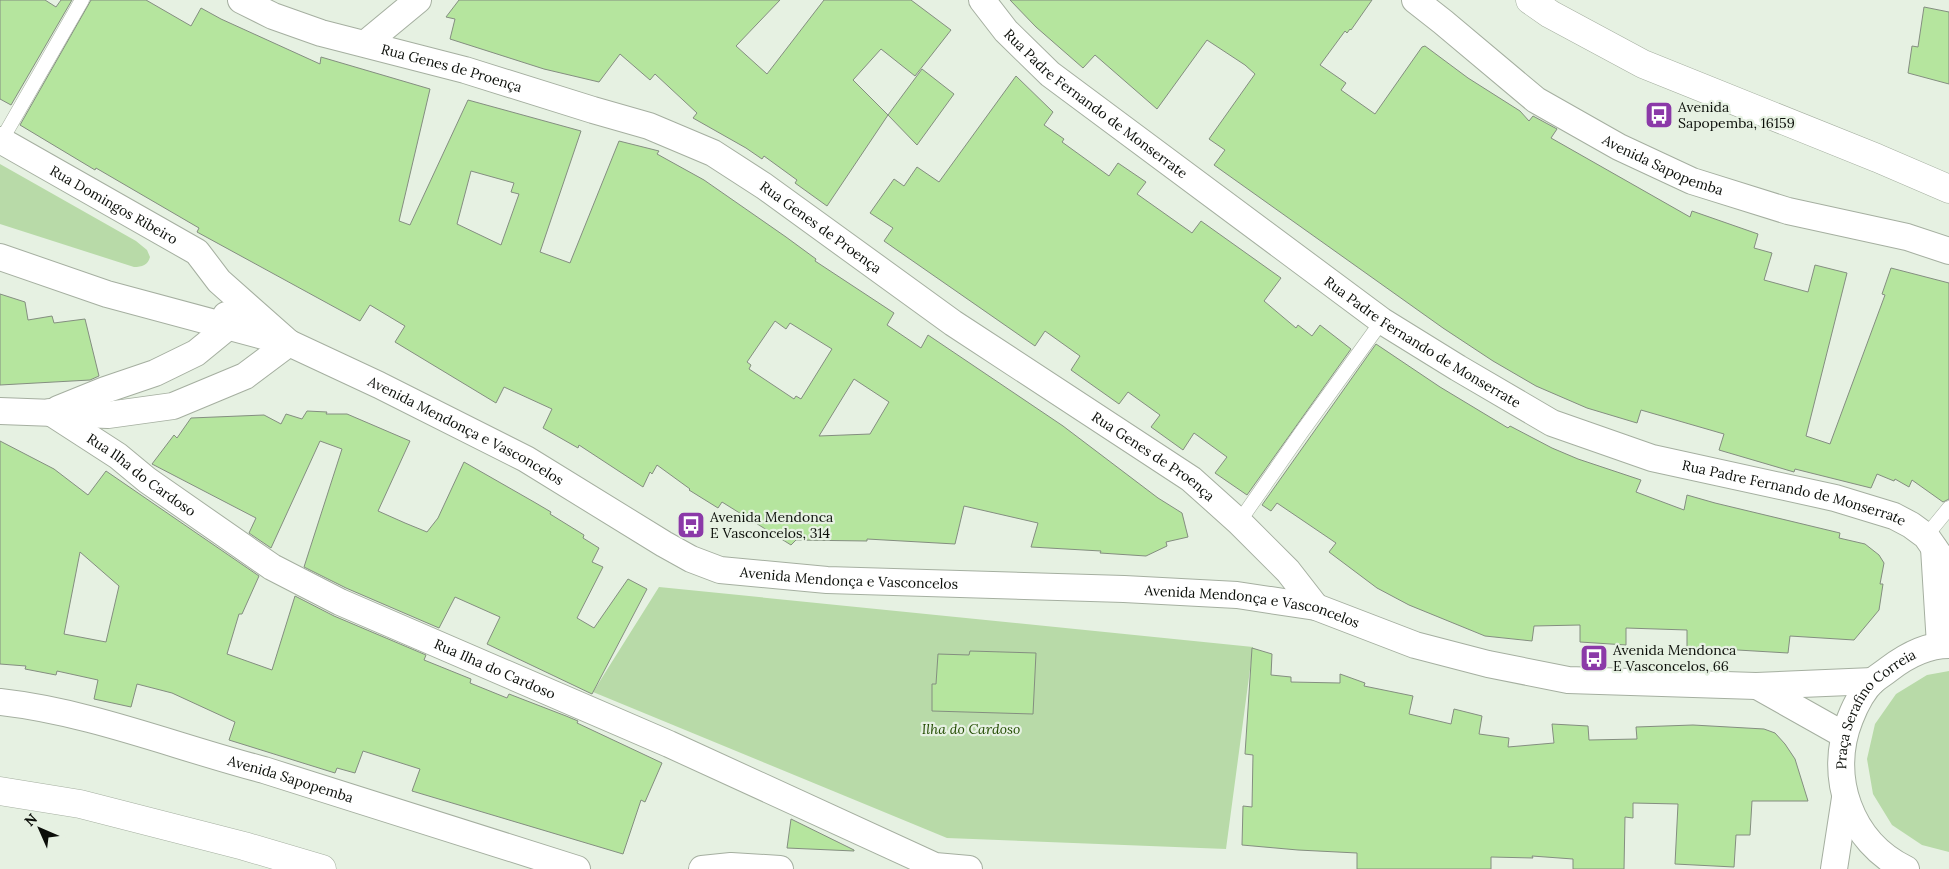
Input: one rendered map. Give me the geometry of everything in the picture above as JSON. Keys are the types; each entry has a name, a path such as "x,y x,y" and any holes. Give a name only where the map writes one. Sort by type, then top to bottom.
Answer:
{"main road":[{"path":"1530,0 1550,14 1643,64 1878,158 1949,189"},
{"path":"0,791 80,804 244,846 322,869"}],"street":[{"name":"Rua Genes de Proença","path":"241,0 273,16 320,33 366,43 465,70 649,126 713,153 764,186 953,323 1190,479 1239,522 1288,571 1316,607"},
{"path":"366,43 418,0"},
{"name":"Rua Padre Fernando de Monserrate","path":"982,0 1006,30 1050,74 1382,321 1458,368 1552,422 1652,458 1835,498 1894,516 1911,525 1936,551"},
{"name":"Avenida Sapopemba","path":"1414,0 1536,100 1619,147 1692,181 1788,211 1907,237 1949,252"},
{"name":"Rua Domingos Ribeiro","path":"0,140 197,252 220,281 290,343"},
{"name":"Avenida Mendonça e Vasconcelos","path":"0,257 107,294 290,343 379,385 526,459 664,544 691,559 720,570 827,580 1237,595 1316,607 1415,645 1488,664 1568,680 1756,686 1873,681"},
{"name":"Rua Domingos Ribeiro","path":"220,281 229,326"},
{"path":"50,412 155,373 196,354 229,326"},
{"path":"0,411 108,415 173,406 245,376 290,343"},
{"name":"Rua Ilha do Cardoso","path":"50,412 118,456 147,480 272,567 340,602 669,744 925,868 969,869"},
{"path":"1936,551 1944,645"},
{"name":"Praça Serafino Correia","path":"1906,869 1894,863 1872,845 1856,823 1845,797 1840,766 1844,735 1855,706 1873,681 1904,658 1944,645"},
{"name":"Avenida Mendonça e Vasconcelos","path":"1756,686 1844,735"},
{"name":"Avenida Sapopemba","path":"0,702 93,720 212,757 273,773 578,869"},
{"path":"1834,869 1845,797"},
{"path":"702,869 731,866 780,869"}],"lane":[{"path":"0,140 82,0"},
{"path":"1239,522 1382,321"},
{"path":"1936,551 1949,508"}],"green space":[{"path":"0,164 136,241 147,250 150,257 148,262 142,266 134,267 0,224"},
{"name":"Ilha do Cardoso","path":"659,587 1253,647 1226,849 947,838 593,692"},
{"path":"1949,671 1949,852 1922,845 1892,825 1873,794 1867,759 1875,724 1896,694 1927,675"}],"building":[{"path":"0,0 45,0 56,7 61,0 72,0 11,105 0,99"},
{"path":"91,0 146,0 191,26 201,8 320,64 321,57 430,89 399,221 410,225 468,100 581,131 540,252 570,263 619,141 659,151 657,154 704,180 786,237 816,259 815,261 894,313 887,325 921,348 928,335 1063,426 1158,498 1182,513 1188,537 1166,542 1167,546 1146,556 1031,547 1038,523 964,506 955,544 867,539 867,541 796,540 791,545 722,502 718,508 689,490 657,465 652,474 650,472 643,487 579,445 578,448 543,428 552,409 504,387 496,403 395,342 405,326 370,305 360,321 197,232 199,228 96,168 95,170 20,125","holes":["471,171 514,183 511,192 519,194 501,245 457,224","775,321 786,329 790,323 832,349 801,399 796,396 794,399 749,369 751,365 747,362","854,379 889,402 870,434 819,436"]},
{"path":"459,0 780,0 736,46 767,74 824,0 911,0 951,30 915,76 881,49 853,80 888,115 827,206 795,183 797,180 764,156 762,159 693,118 697,113 655,74 650,80 620,54 599,82 544,69 450,39 455,19 446,17"},
{"path":"1010,0 1372,0 1351,30 1347,33 1345,31 1320,65 1346,83 1341,90 1375,114 1422,47 1425,46 1468,78 1520,111 1529,121 1533,116 1557,129 1551,138 1690,217 1692,211 1758,234 1754,248 1772,253 1764,280 1808,292 1815,265 1847,273 1806,436 1830,444 1885,295 1882,294 1891,268 1949,283 1949,499 1943,502 1912,480 1909,487 1895,479 1894,481 1877,474 1871,488 1795,469 1794,472 1719,450 1724,434 1641,410 1637,423 1587,408 1536,386 1493,361 1443,328 1214,165 1225,150 1209,139 1255,74 1245,65 1207,40 1157,109 1095,55 1083,68 1036,27"},
{"path":"1924,7 1949,12 1949,84 1908,73 1912,46 1918,47"},
{"path":"922,69 954,94 917,145 888,115"},
{"path":"1016,76 1053,112 1044,125 1064,139 1062,142 1109,176 1118,163 1146,182 1137,194 1192,233 1201,221 1281,278 1264,301 1296,328 1298,325 1312,336 1320,325 1351,349 1247,495 1215,473 1227,457 1194,433 1183,450 1151,427 1160,415 1128,392 1119,404 1071,370 1080,356 1045,331 1035,346 884,241 893,228 870,213 894,179 904,186 917,167 939,182"},
{"path":"0,294 25,302 28,320 52,316 54,323 85,319 99,376 90,380 0,385"},
{"path":"1376,344 1440,387 1508,428 1510,426 1578,459 1641,480 1636,492 1684,510 1687,495 1840,533 1839,538 1865,544 1879,555 1884,563 1880,584 1883,584 1879,610 1854,640 1790,636 1788,653 1687,647 1687,630 1626,628 1626,645 1580,642 1580,625 1534,626 1532,641 1485,636 1409,605 1377,588 1329,552 1336,543 1277,503 1271,511 1262,505"},
{"path":"307,411 327,412 326,414 347,414 410,441 378,511 427,532 438,518 464,462 551,512 550,514 584,535 583,538 599,548 592,562 603,567 577,618 594,628 628,579 647,589 592,694 487,644 500,617 455,597 439,628 346,588 304,567 342,449 320,441 271,548 249,533 256,518 152,464 174,435 177,438 191,418 264,415 281,424 286,414 302,419"},
{"path":"0,441 54,469 88,495 106,471 259,576 242,614 239,614 227,654 272,670 295,596 334,616 426,655 424,660 471,679 470,683 507,698 509,694 578,721 577,723 662,763 645,802 641,800 623,854 412,791 420,769 363,751 355,773 337,768 335,773 229,740 235,722 172,693 137,684 131,707 94,699 98,680 57,671 56,675 25,669 26,666 0,664","holes":["80,552 119,586 106,642 64,634"]},
{"path":"1252,648 1272,654 1271,675 1291,677 1291,682 1340,683 1340,674 1365,683 1364,686 1413,696 1409,714 1451,724 1454,709 1482,716 1479,734 1509,738 1508,747 1554,743 1552,724 1588,726 1589,740 1637,739 1636,727 1693,725 1764,729 1775,733 1795,759 1808,801 1752,801 1750,835 1736,835 1734,867 1675,864 1678,804 1633,803 1633,818 1625,817 1624,869 1573,869 1573,859 1532,856 1533,858 1491,857 1491,869 1357,869 1357,853 1242,845 1243,806 1252,807 1253,755 1245,754"},
{"path":"970,651 1036,653 1033,714 932,711 932,684 936,684 938,654 969,655"},
{"path":"791,819 854,850 854,851 787,848"}],"place":[{"name":"Avenida Sapopemba, 16159","path":"1659,115"},
{"name":"Avenida Mendonca E Vasconcelos, 314","path":"691,525"},
{"name":"Avenida Mendonca E Vasconcelos, 66","path":"1594,658"}]}
